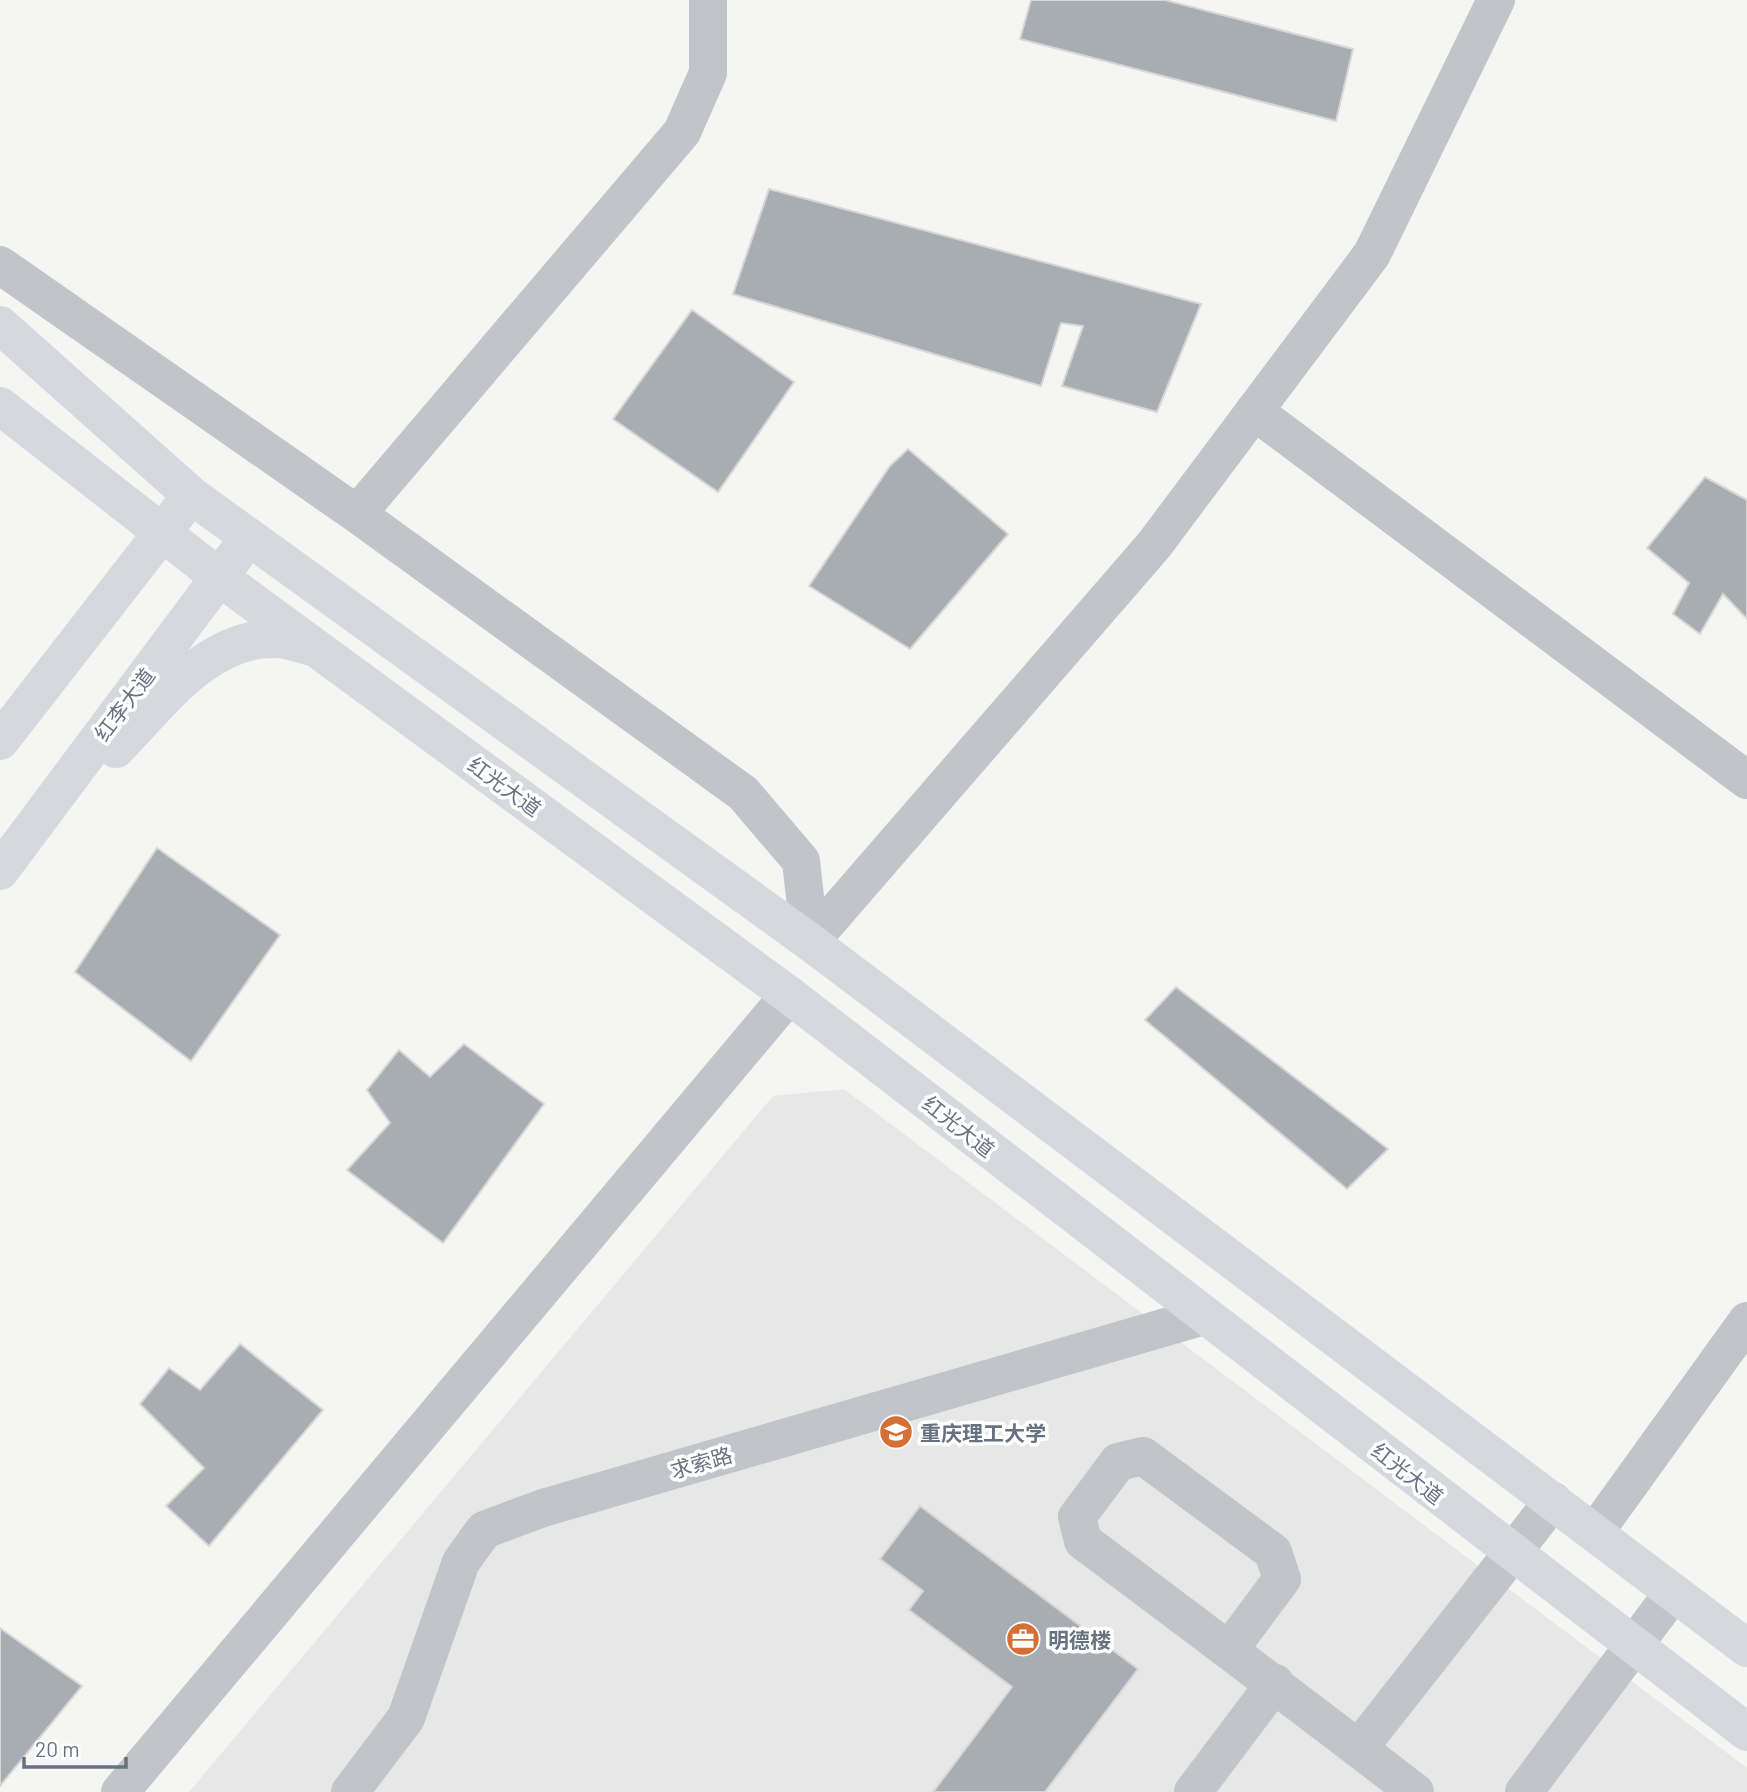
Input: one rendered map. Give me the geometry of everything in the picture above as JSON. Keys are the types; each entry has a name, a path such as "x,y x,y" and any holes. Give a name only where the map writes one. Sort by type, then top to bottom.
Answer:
{"main road":[{"path":"0,325 192,496 810,942 1747,1648"},
{"name":"红光大道","path":"0,406 35,436 219,577 789,995 1747,1732"},
{"path":"0,741 192,496"},
{"name":"红李大道","path":"6,864 249,537"},
{"path":"6,864 190,673 218,654 247,643 276,639 317,648"}],"street":[{"path":"357,514 682,132 708,73 708,0"},
{"path":"810,942 1154,545 1372,254 1496,0"},
{"path":"0,265 357,514 743,793 802,861 810,942"},
{"path":"1254,411 1747,780"},
{"path":"120,1792 789,995"},
{"name":"求索路","path":"350,1792 406,1718 461,1562 484,1531 543,1508 1204,1316"},
{"path":"1595,1532 1747,1321"},
{"path":"1229,1650 1282,1579 1273,1552 1143,1456 1118,1462 1077,1517 1083,1541 1229,1650 1275,1683 1415,1792"},
{"path":"1359,1748 1553,1501"},
{"path":"1524,1792 1674,1593"},
{"path":"1193,1792 1275,1683"}],"shaded area":[{"name":"重庆理工大学","path":"844,1089 1747,1768 1747,1792 189,1792 773,1096"}],"building":[{"path":"1031,0 1165,0 1353,49 1336,121 1020,39"},
{"path":"769,189 1201,304 1157,412 1062,386 1083,326 1061,323 1041,386 733,294"},
{"path":"692,310 794,382 718,492 613,419"},
{"path":"908,449 1008,534 910,649 809,586 890,466"},
{"path":"1705,477 1747,500 1747,619 1723,594 1700,634 1673,614 1689,583 1647,548"},
{"path":"157,848 280,935 191,1061 75,972"},
{"path":"1176,987 1388,1149 1347,1189 1145,1020"},
{"path":"464,1044 544,1104 443,1243 347,1170 390,1123 367,1090 399,1050 430,1077"},
{"path":"240,1344 323,1410 209,1546 166,1506 204,1468 140,1404 169,1368 200,1390"},
{"name":"明德楼","path":"920,1506 1138,1669 1045,1792 933,1792 1012,1687 909,1610 923,1591 880,1559"},
{"path":"0,1628 82,1686 0,1786"}],"place":[{"name":"重庆理工大学","path":"896,1432"},
{"name":"明德楼","path":"1023,1639"}]}
